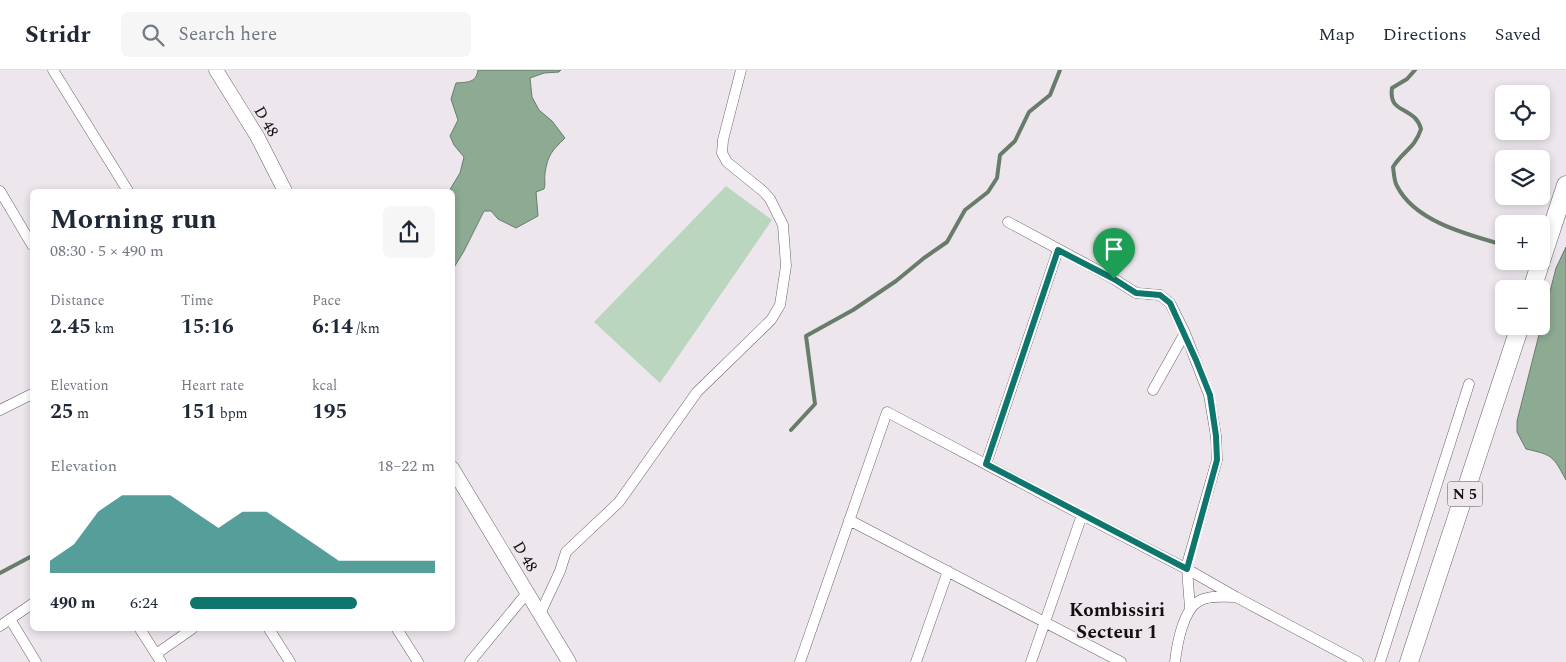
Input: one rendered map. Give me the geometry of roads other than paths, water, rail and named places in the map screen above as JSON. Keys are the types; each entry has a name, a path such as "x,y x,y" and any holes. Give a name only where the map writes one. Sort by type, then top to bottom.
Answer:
{"highway":[{"path":"1550,234 1566,185"},
{"name":"N 5","path":"1409,662 1517,335"}],"street":[{"path":"53,70 127,189"},
{"name":"D 48","path":"216,70 256,136 284,189"},
{"path":"540,614 560,572 566,552 619,502 698,392 771,320 780,305 786,266 783,225 770,199 727,162 722,152 723,140 741,70"},
{"path":"0,191 30,242"},
{"path":"1008,222 1114,279 1136,293 1160,295 1170,303 1210,395 1217,444 1217,460 1187,569 1190,608"},
{"path":"986,464 1058,250"},
{"path":"1153,390 1184,333"},
{"path":"1380,662 1468,384"},
{"path":"1,407 30,395"},
{"path":"800,662 887,412 1187,569 1358,662"},
{"name":"D 48","path":"455,473 569,662"},
{"path":"1032,662 1082,515"},
{"path":"850,520 1121,662"},
{"path":"916,662 948,572"},
{"path":"470,662 528,593"},
{"path":"1175,662 1178,643 1190,608 1200,600 1214,597 1236,597"},
{"path":"0,626 30,605"},
{"path":"10,619 36,662"},
{"path":"141,631 158,658 190,631"},
{"path":"270,631 290,662"},
{"path":"398,631 418,662"}],"waterway":[{"path":"791,430 815,404 806,336 853,310 896,281 947,242 965,210 988,192 997,178 1000,155 1015,141 1029,112 1050,95 1060,70"},
{"path":"1415,70 1407,79 1392,88 1395,104 1415,118 1421,129 1415,141 1393,167 1397,186 1416,209 1430,218 1475,237 1495,243"},
{"path":"0,573 30,557"}],"district":[{"name":"Kombissiri Secteur 1","path":"1117,620"}]}
